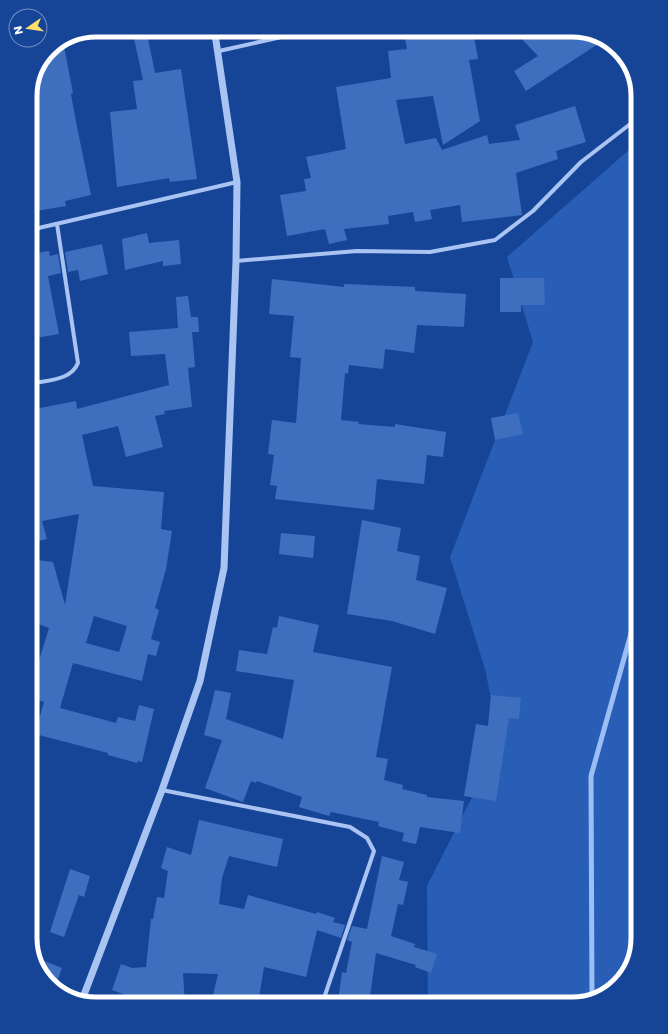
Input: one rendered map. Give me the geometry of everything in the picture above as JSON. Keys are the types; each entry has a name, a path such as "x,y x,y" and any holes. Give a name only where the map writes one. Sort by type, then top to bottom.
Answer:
{"street":[{"path":"84,996 162,790 200,681 224,568 236,260 237,182 219,51 216,37"},
{"path":"219,51 281,37"},
{"path":"236,260 357,251 430,252 495,240 534,211 581,162 631,123"},
{"path":"37,228 237,182"},
{"path":"37,382 67,376 75,371 78,363 71,307 57,224"},
{"path":"162,790 350,827 367,838 374,851 324,997"}],"shaded area":[{"path":"631,148 631,938 629,953 619,974 608,985 591,994 572,997 428,997 427,886 500,742 485,669 450,557 533,342 507,257"}],"building":[{"path":"134,37 148,37 155,73 181,69 197,179 170,182 169,178 117,187 110,112 137,109 133,81 143,80"},
{"path":"405,37 474,37 478,59 469,60 480,121 443,145 433,96 396,100 405,144 436,138 442,150 487,135 489,144 520,140 515,125 575,106 586,142 556,151 558,159 516,173 522,215 462,222 460,205 430,210 432,219 415,222 413,212 388,216 389,224 344,229 347,240 329,244 325,229 287,236 280,195 306,191 304,179 311,178 306,157 346,149 336,87 391,78 388,51 407,49"},
{"path":"520,37 575,37 591,40 599,43 526,91 514,71 538,56"},
{"path":"64,47 73,93 71,94 76,122 91,195 65,201 66,206 37,211 37,93 39,81 47,63 54,54"},
{"path":"147,233 149,243 179,240 181,264 163,266 163,261 125,270 122,239"},
{"path":"102,244 108,274 80,281 78,270 68,272 65,252"},
{"path":"49,251 50,256 58,254 61,273 48,276 59,334 37,338 37,253"},
{"path":"500,278 544,278 545,305 521,305 521,312 500,312"},
{"path":"272,279 344,287 344,284 415,287 415,291 466,294 464,327 417,325 414,353 385,349 383,369 349,365 348,374 345,373 341,420 359,422 358,424 395,427 395,424 446,432 443,457 427,455 424,484 377,479 374,510 275,499 277,486 270,485 274,455 268,454 272,420 296,423 301,358 290,357 294,316 269,314"},
{"path":"188,296 191,317 198,317 199,332 192,332 195,367 188,368 192,407 164,411 165,414 155,416 163,447 126,457 118,426 82,435 93,486 164,492 161,529 172,531 166,569 155,608 159,610 151,639 160,642 156,656 148,654 142,681 73,663 60,708 116,723 118,717 135,721 139,705 154,709 142,762 138,761 137,763 108,755 108,753 37,735 37,727 44,702 37,700 37,667 49,628 37,624 37,560 53,562 65,605 79,514 42,521 47,539 37,541 37,409 76,401 77,409 169,385 165,354 131,356 129,332 178,328 176,297","holes":["94,616 127,626 119,652 86,643"]},
{"path":"518,413 523,434 495,440 491,418"},
{"path":"362,520 401,528 397,551 420,556 416,580 447,588 435,634 392,621 347,614"},
{"path":"281,533 315,536 313,558 279,554"},
{"path":"279,616 319,625 313,652 392,667 376,757 388,759 384,780 403,785 402,789 427,795 427,797 464,801 460,833 420,827 416,844 402,841 404,833 378,826 379,822 331,812 329,816 299,807 302,797 257,781 256,783 251,781 243,802 205,788 222,740 204,735 215,690 231,693 226,719 283,739 294,680 236,671 239,650 267,654 273,627 277,628"},
{"path":"491,695 521,698 519,719 509,718 496,801 464,796 476,724 488,726"},
{"path":"199,820 283,839 277,867 229,856 222,878 219,904 244,909 248,895 316,914 317,912 335,918 333,922 345,925 341,938 317,930 306,977 264,967 259,997 213,997 218,974 183,973 185,997 128,997 112,990 121,964 132,968 146,967 151,919 153,919 157,897 164,898 168,871 161,868 167,847 191,855"},
{"path":"382,856 404,862 399,880 408,882 403,905 398,904 391,936 415,944 414,947 437,954 431,973 415,967 416,965 376,953 370,997 339,997 342,972 346,973 352,942 347,940 352,926 367,929"},
{"path":"70,869 90,876 84,897 79,895 64,937 50,932"},
{"path":"44,961 62,968 57,982 47,971 43,964"}],"waterway":[{"path":"592,994 591,776 631,634"}]}
